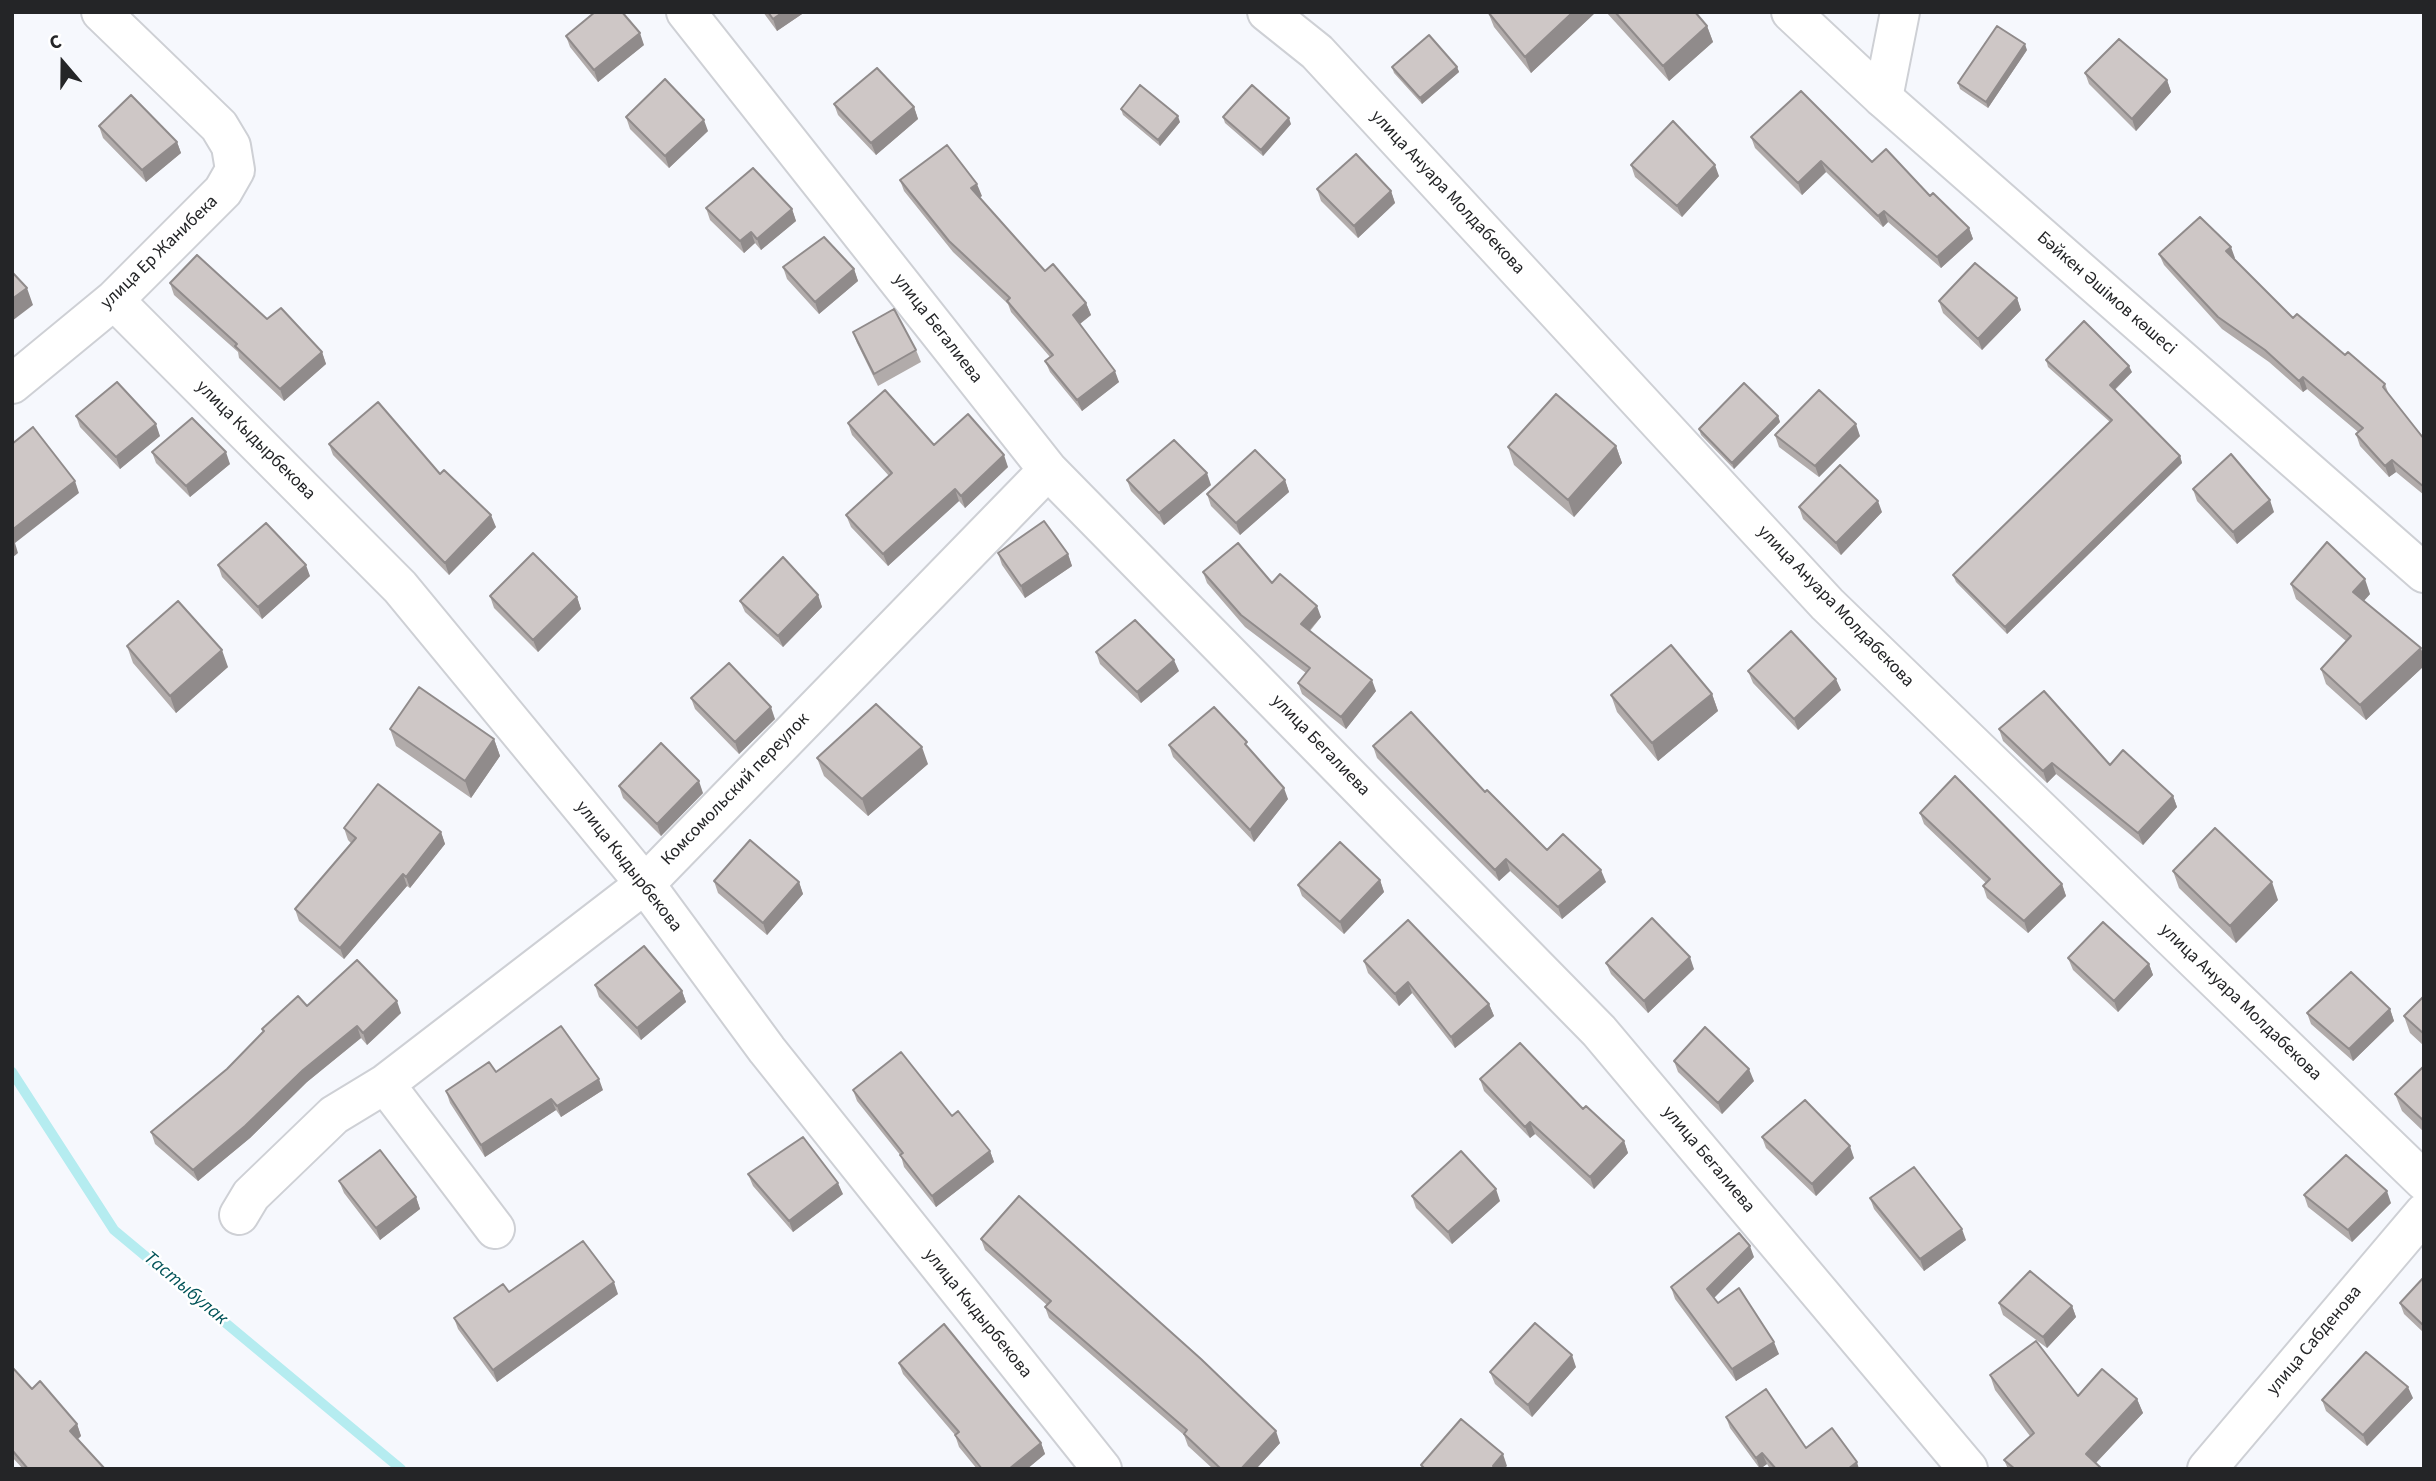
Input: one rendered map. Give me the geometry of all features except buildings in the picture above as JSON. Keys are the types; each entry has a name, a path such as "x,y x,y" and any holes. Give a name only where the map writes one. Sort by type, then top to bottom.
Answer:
{"street":[{"name":"улица Ер Жанибека","path":"12,384 114,300 223,191 235,170 231,146 219,126 101,12"},
{"name":"улица Бегалиева","path":"686,12 1048,470 1599,1031 1968,1469"},
{"name":"улица Ануара Молдабекова","path":"1267,12 1317,52 1827,604 2424,1181"},
{"name":"Бәйкен Әшімов көшесі","path":"1791,12 1883,98 2424,573"},
{"path":"1883,98 1900,12"},
{"name":"улица Кыдырбекова","path":"114,300 400,587 645,884 767,1050 1089,1464"},
{"name":"Комсомольский переулок","path":"239,1215 251,1195 334,1115 385,1084 645,884 1048,470"},
{"path":"385,1084 495,1230"},
{"name":"улица Сабденова","path":"2207,1469 2424,1213"}],"waterway":[{"name":"Тастыбулак","path":"12,1072 114,1230 401,1469"}]}
